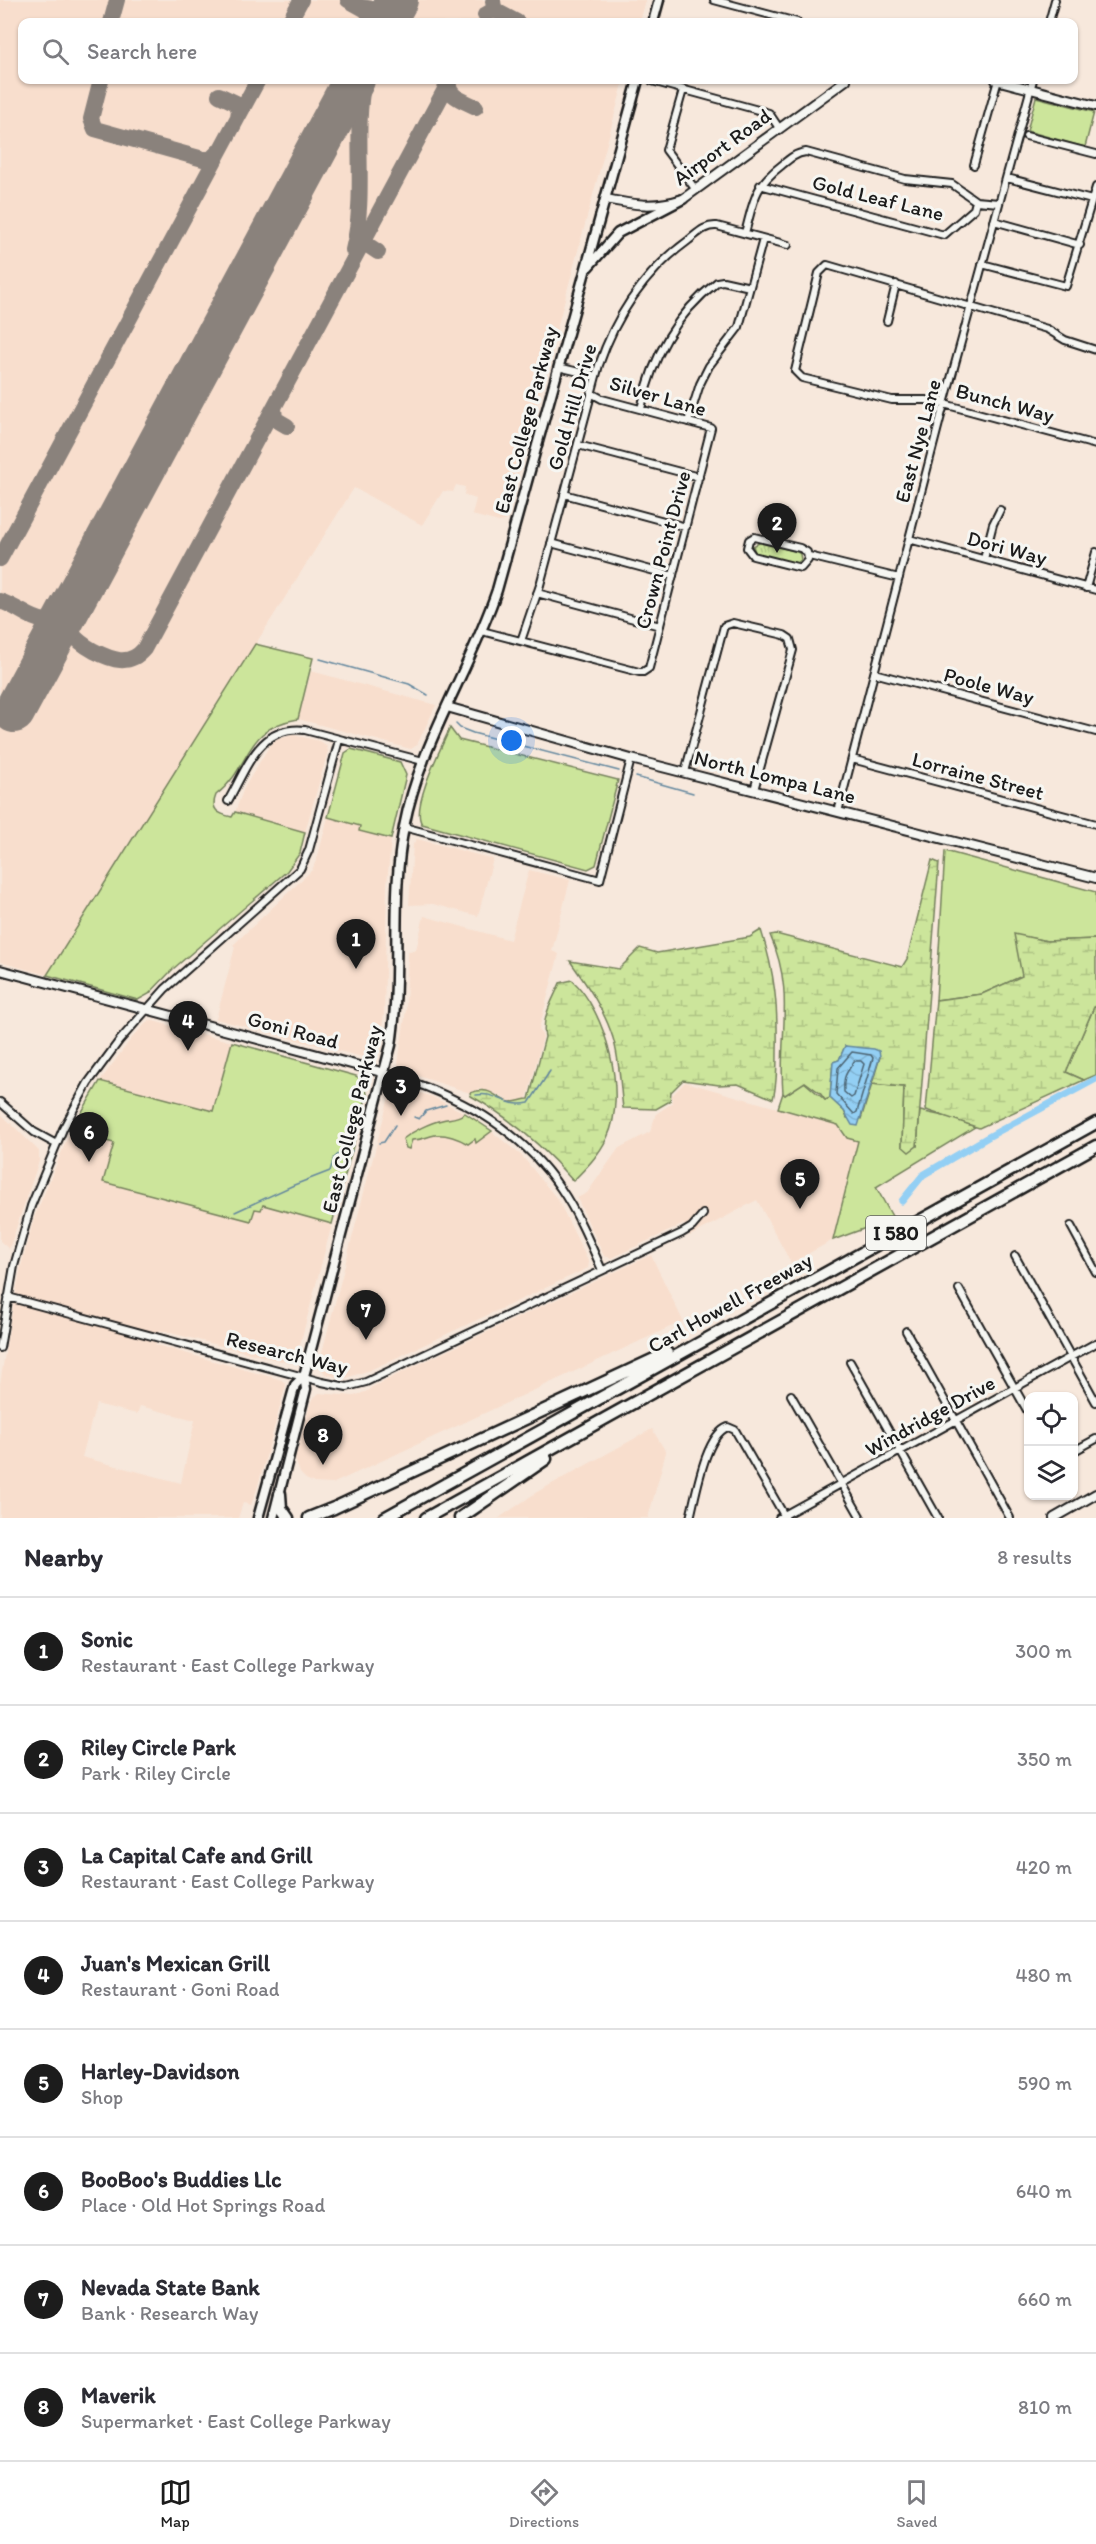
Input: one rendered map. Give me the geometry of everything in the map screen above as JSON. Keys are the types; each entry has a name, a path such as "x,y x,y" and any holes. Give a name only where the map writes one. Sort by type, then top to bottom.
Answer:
{"highway":[{"name":"Carl Howell Freeway","path":"384,1518 1096,1123"},
{"name":"Carl Howell Freeway","path":"426,1518 1096,1146"},
{"path":"309,1518 677,1348 696,1344"},
{"path":"460,1518 550,1456 680,1377"},
{"path":"280,1494 281,1508 288,1518"},
{"path":"319,1518 334,1508"}],"main road":[{"path":"654,18 659,0"},
{"name":"East College Parkway","path":"273,1518 306,1389 304,1377 385,1073 395,1016 399,876 404,827 423,760 482,631 508,555 637,84"},
{"path":"586,270 618,233 683,199"},
{"name":"East College Parkway","path":"258,1518 295,1384 304,1377"}],"street":[{"path":"714,0 781,18"},
{"path":"1049,18 1055,0"},
{"path":"662,84 769,113 779,128"},
{"name":"Airport Road","path":"606,199 646,207 663,206 683,199 840,84"},
{"path":"974,165 996,84"},
{"path":"1014,84 1096,106"},
{"name":"East Nye Lane","path":"838,812 944,404 1032,84"},
{"path":"683,90 666,150 696,190"},
{"path":"1026,136 1096,154"},
{"name":"Gold Leaf Lane","path":"976,201 974,208 944,235 760,185 796,154 806,152 905,179 952,184 976,201 999,203"},
{"path":"1007,178 1092,200"},
{"path":"745,233 760,185"},
{"path":"982,264 1066,286 1096,187"},
{"path":"994,221 1080,245"},
{"name":"Gold Hill Drive","path":"521,641 537,593 596,376 612,331 627,305 639,288 668,257 707,226 717,226 788,245"},
{"path":"688,422 700,384 709,366 739,327 763,239"},
{"name":"Bunch Way","path":"896,284 832,265 822,268 795,371 800,376 892,400 926,400 1096,445"},
{"path":"641,409 651,370 660,350 681,316 717,282 723,280 750,287"},
{"path":"886,321 896,284 1047,329 1065,340 1096,350"},
{"name":"Silver Lane","path":"558,367 596,376"},
{"name":"Silver Lane","path":"591,393 602,399 711,428 711,433"},
{"name":"Crown Point Drive","path":"521,641 643,672 649,668 711,433"},
{"path":"578,445 699,477"},
{"path":"564,494 686,527"},
{"path":"984,559 993,524 1000,510"},
{"path":"808,556 803,567 794,567 753,556 749,553 747,545 754,537 760,537 800,548 807,552 808,556 899,578"},
{"name":"Dori Way","path":"909,539 1096,590"},
{"path":"551,543 673,576"},
{"path":"1086,588 1096,552"},
{"path":"537,593 660,626"},
{"path":"685,772 724,626 732,623 784,635 790,639 793,650 754,790"},
{"path":"482,631 521,641"},
{"name":"Poole Way","path":"874,673 1096,732"},
{"name":"North Lompa Lane","path":"447,707 631,759 1096,878"},
{"path":"228,801 258,749 271,736 294,729 423,760"},
{"path":"0,1348 8,1297 27,1219 56,1144 90,1079 145,1010 182,973 294,875 307,856 339,740"},
{"path":"404,827 600,880 631,759"},
{"name":"Lorraine Street","path":"852,759 1096,825"},
{"name":"Goni Road","path":"0,970 385,1073 434,1089 464,1102 493,1120 521,1143 560,1188 577,1217 602,1270"},
{"path":"0,1102 34,1132 56,1144"},
{"name":"Research Way","path":"8,1297 304,1377 341,1386 361,1384 682,1233 692,1227 703,1214"},
{"path":"1071,1226 1096,1272"},
{"path":"1015,1256 1096,1402"},
{"path":"959,1289 1024,1403"},
{"path":"906,1331 1009,1518"},
{"name":"Windridge Drive","path":"783,1517 1096,1342"},
{"path":"850,1362 938,1518"},
{"path":"791,1395 861,1518"},
{"path":"690,1518 708,1451 722,1430 728,1427 735,1431 783,1517"},
{"path":"1078,1449 1096,1439"},
{"path":"1054,1518 1096,1494"}],"shaded area":[{"path":"0,0 646,0 641,18 18,18 18,84 623,84 505,521 499,522 472,515 476,499 464,495 465,487 456,485 453,492 443,491 422,525 354,488 47,975 0,962"},
{"path":"311,671 436,705 417,745 411,749 298,719"},
{"path":"293,735 320,741 326,745 328,751 305,832 235,812 244,788 270,745 278,739"},
{"path":"328,817 360,826 359,831 391,839 387,884 384,1015 378,1051 366,1058 216,1019 235,947 233,945 312,870"},
{"path":"417,839 493,859 478,916 433,904 409,905 413,844"},
{"path":"529,870 570,880 552,951 559,954 539,1029 543,1037 527,1099 510,1102 499,1095 480,1089 470,1093 400,1070 398,1064 406,1010 408,951 416,950 424,916 510,940"},
{"path":"149,1020 232,1042 213,1111 100,1081 131,1039"},
{"path":"685,1082 838,1125 842,1134 859,1141 833,1240 791,1263 757,1200 690,1236 684,1224 611,1258 604,1256 577,1198 587,1193 619,1148 650,1132 656,1114 672,1103 672,1095"},
{"path":"398,1086 433,1097 475,1118 522,1156 558,1200 589,1263 588,1268 370,1370 343,1379 325,1374 319,1364 390,1093"},
{"path":"0,1113 39,1151 39,1161 9,1249 0,1241"},
{"path":"70,1132 114,1143 104,1182 251,1221 255,1209 263,1205 332,1224 296,1360 289,1363 159,1330 156,1345 282,1380 286,1385 257,1489 251,1505 243,1503 238,1518 0,1518 0,1384 21,1266 34,1218","holes":["96,1404 137,1414 140,1406 195,1420 181,1483 82,1457"]},
{"path":"651,1255 683,1321 332,1484 314,1483 300,1473 295,1459 311,1401 319,1393 354,1396 370,1390 415,1366"},
{"path":"652,1429 666,1452 648,1518 499,1518 537,1492"}],"green space":[{"path":"1036,97 1094,112 1085,147 1027,131"},
{"path":"761,542 797,552 801,560 794,565 756,555 753,546"},
{"path":"255,644 313,658 298,719 280,724 257,739 237,772 216,795 214,804 219,813 227,816 232,817 235,812 305,832 300,853 287,871 173,969 149,994 138,1000 47,975"},
{"path":"450,728 459,740 618,780 596,865 588,869 422,824 419,816 423,791"},
{"path":"351,749 400,762 406,775 391,839 359,831 360,826 328,817 345,753"},
{"path":"945,851 1096,892 1096,939 1047,941 1015,935 1023,976 982,994 936,1000"},
{"path":"932,860 939,863 917,1146 909,1152 902,1146 904,1087 872,1084 880,1057 845,1046 839,1060 833,1062 830,1098 825,1100 820,1093 805,1082 785,1095 783,1093 784,995 778,956 770,935 776,934 902,967 907,959"},
{"path":"761,930 770,961 776,1005 777,1070 773,1099 738,1084 719,1085 683,1080 671,1092 670,1101 656,1109 623,1108 613,1038 605,1017 570,961 619,969 640,948 657,953 750,937"},
{"path":"1014,934 1047,941 1096,939 1096,1007 1094,1007 1066,1072 1084,1080 979,1128 926,1110 936,1000 982,994 1022,976"},
{"path":"572,980 584,994 604,1032 614,1077 615,1099 613,1120 604,1144 573,1181 526,1134 471,1096 470,1093 489,1092 510,1102 529,1099 545,1037 548,1009 560,983"},
{"path":"1094,1007 1096,1007 1096,1075 1084,1080 1066,1072"},
{"path":"232,1042 364,1080 367,1094 332,1224 263,1205 261,1210 255,1209 251,1221 103,1182 114,1143 70,1132 100,1081 213,1111"},
{"path":"804,1082 825,1100 830,1098 844,1111 847,1118 861,1119 872,1084 904,1087 902,1146 917,1146 920,1111 953,1118 975,1127 876,1187 893,1218 833,1240 858,1141 847,1138 838,1125 778,1108 783,1093 785,1095"},
{"path":"465,1113 492,1131 476,1143 475,1139 468,1144 452,1137 435,1135 412,1140 409,1149 406,1148 403,1139 411,1133 432,1123"}],"water":[{"path":"845,1046 874,1049 879,1051 880,1056 858,1126 852,1125 844,1111 830,1098 833,1062 839,1060"}],"waterway":[{"path":"320,659 409,684 428,695"},
{"path":"456,724 473,733 619,771"},
{"path":"636,777 693,793"},
{"path":"476,1095 490,1095 513,1103 529,1103 550,1071"},
{"path":"902,1201 923,1175 1096,1079"},
{"path":"414,1117 419,1119 426,1111 446,1105"},
{"path":"379,1143 384,1142 395,1125"},
{"path":"235,1212 330,1171 334,1158 343,1150 352,1151"}],"taxiway":[{"path":"112,18 117,0"},
{"path":"291,18 301,0"},
{"path":"348,0 366,10 371,18"},
{"path":"361,7 378,10 395,0"},
{"path":"399,0 399,18"},
{"path":"485,15 492,11 498,12 494,8 493,1"},
{"path":"498,12 509,18"},
{"path":"100,84 91,119 95,129 203,159 211,159 219,151"},
{"path":"0,559 256,84"},
{"path":"347,96 353,84"},
{"path":"353,250 359,207 360,122 363,84"},
{"path":"70,607 68,622 72,634 94,651 114,659 126,660 138,655 144,649 448,84"},
{"path":"449,84 453,95 476,107"},
{"path":"219,95 236,103 239,110 238,117"},
{"path":"362,231 366,244 378,252"},
{"path":"274,408 275,419 287,426"},
{"path":"0,601 44,621 61,616 70,607"}],"runway":[{"path":"387,18 397,0"},
{"path":"14,712 352,84"}],"place":[{"name":"Riley Circle Park","path":"777,553"},
{"name":"Sonic","path":"356,969"},
{"name":"Juan's Mexican Grill","path":"188,1051"},
{"name":"La Capital Cafe and Grill","path":"401,1116"},
{"name":"BooBoo's Buddies Llc","path":"89,1162"},
{"name":"Harley-Davidson","path":"800,1209"},
{"name":"Nevada State Bank","path":"366,1340"},
{"name":"Maverik","path":"323,1465"}]}
